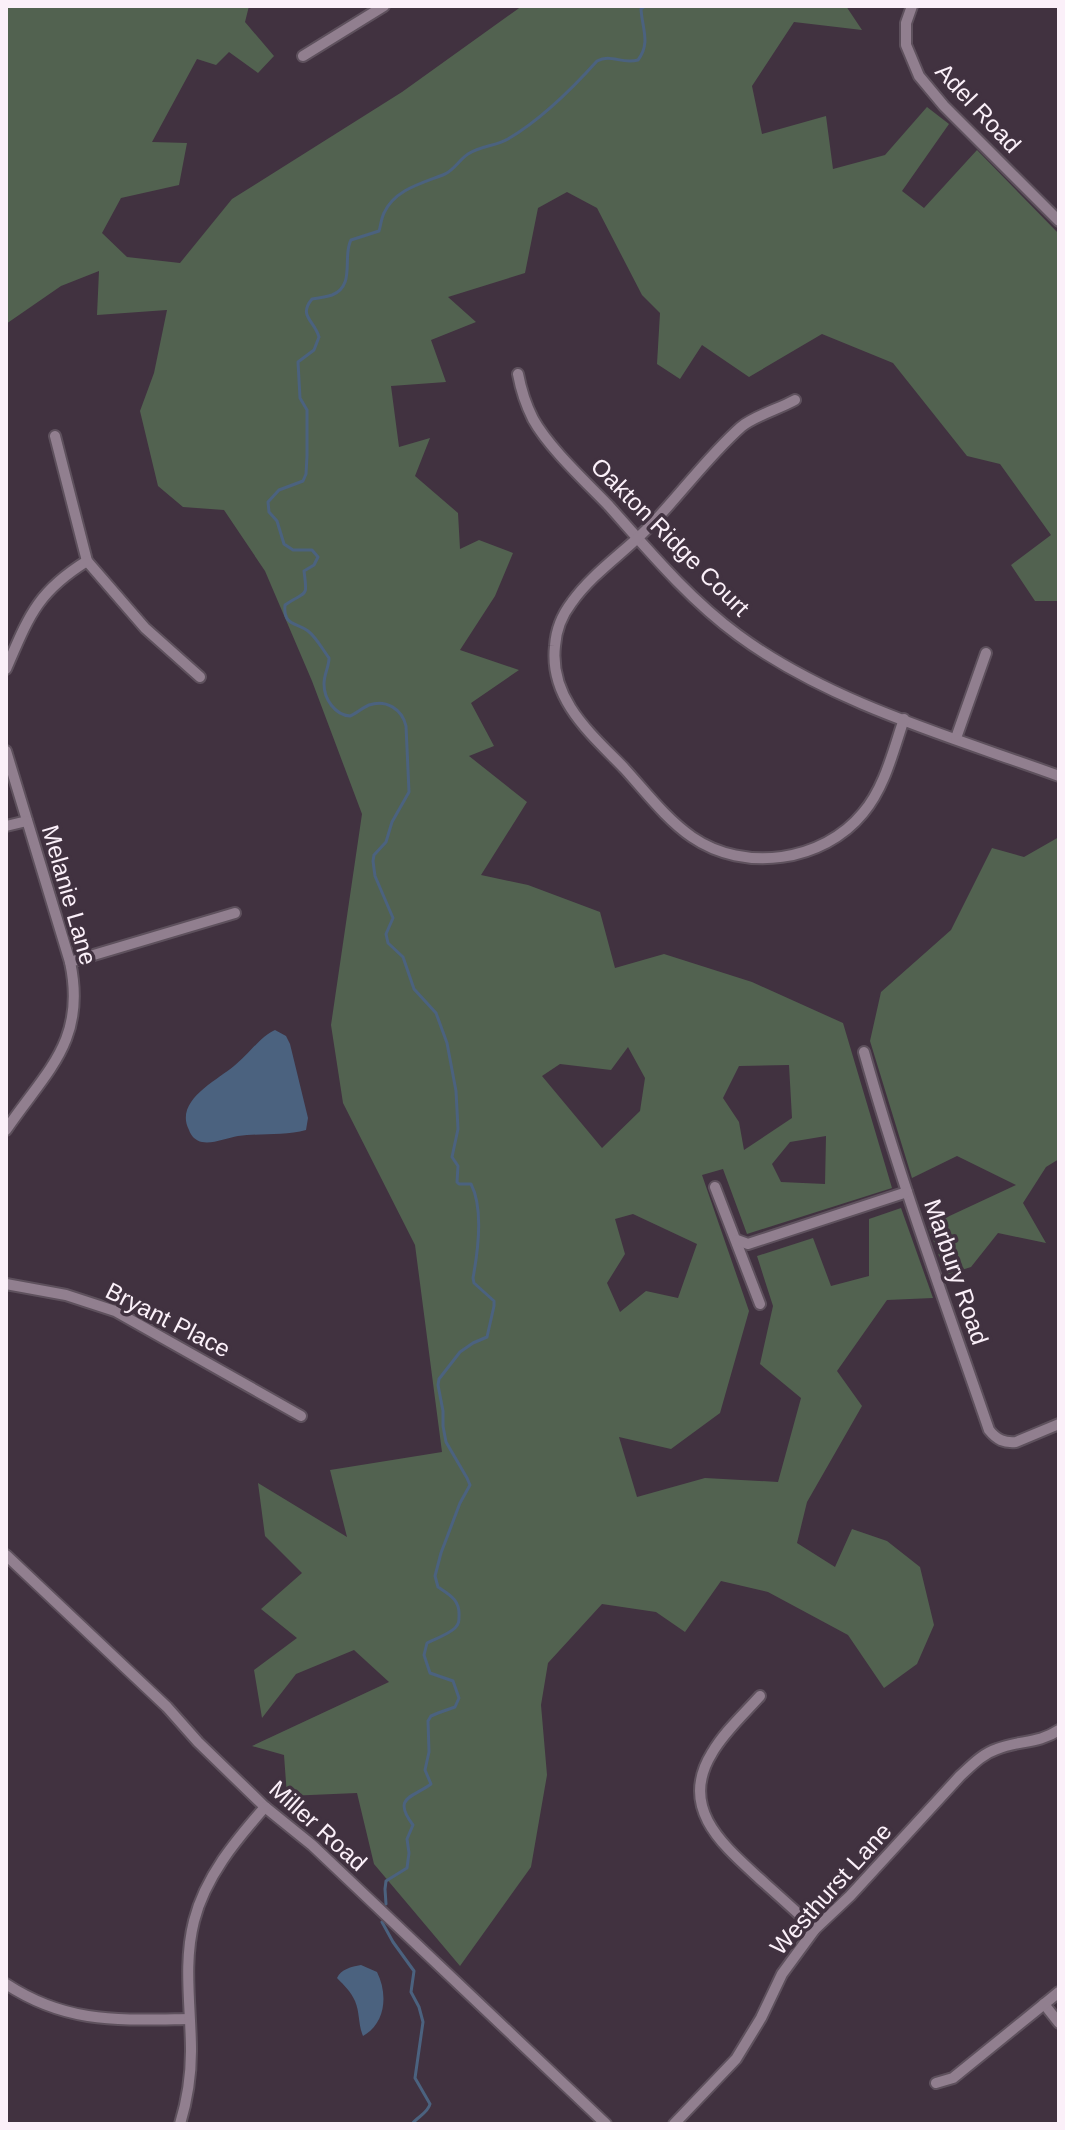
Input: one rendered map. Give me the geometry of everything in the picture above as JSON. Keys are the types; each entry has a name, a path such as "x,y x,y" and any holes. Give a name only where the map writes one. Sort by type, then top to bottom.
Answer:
{"street":[{"path":"303,56 384,6"},
{"name":"Adel Road","path":"912,6 906,23 906,45 919,76 944,106 1059,221"},
{"name":"Oakton Ridge Court","path":"518,374 529,410 541,431 638,538 712,613 760,650 831,690 1059,776"},
{"path":"795,400 743,426 638,538 578,594 558,631 555,674 565,701 577,718 669,816 695,839 728,853 748,857 768,858 804,852 837,837 853,825 874,797 904,719"},
{"path":"55,436 87,561 145,628 200,677"},
{"path":"6,669 40,599 68,573 87,561"},
{"path":"956,738 986,653"},
{"name":"Melanie Lane","path":"6,751 70,962 75,994 69,1033 56,1061 6,1130"},
{"path":"6,826 27,821"},
{"path":"70,962 235,913"},
{"name":"Marbury Road","path":"864,1052 938,1286 989,1430 994,1437 1009,1443 1059,1424"},
{"path":"715,1187 760,1304"},
{"path":"737,1240 748,1244 907,1192"},
{"name":"Bryant Place","path":"6,1284 66,1295 115,1311 301,1416"},
{"name":"Miller Road","path":"6,1555 167,1707 265,1807 312,1845 606,2124"},
{"path":"760,1696 712,1753 702,1778 705,1817 718,1839 815,1929"},
{"name":"Westhurst Lane","path":"674,2124 741,2051 782,1974 815,1929 850,1896 978,1759 1002,1747 1040,1740 1059,1730"},
{"path":"180,2124 189,2082 189,1969 194,1923 205,1890 236,1840 265,1807"},
{"path":"6,1984 46,2006 86,2017 189,2019"},
{"path":"936,2083 953,2078 1059,1992"},
{"path":"1044,2004 1059,2023"}],"green space":[{"path":"6,6 249,6 245,22 274,56 258,73 229,52 216,65 197,59 152,142 187,143 179,185 121,198 102,233 127,257 180,263 232,199 402,92 522,6 846,6 862,30 794,22 752,86 762,134 826,116 833,169 885,155 927,107 949,124 902,191 924,208 977,150 1059,234 1059,601 1035,601 1011,565 1051,535 1000,464 967,456 893,363 822,334 749,377 702,345 680,379 657,364 660,313 642,295 597,208 567,192 538,208 525,273 448,297 476,322 431,340 446,382 391,386 399,447 430,438 415,476 458,513 460,549 479,540 513,553 495,596 460,650 519,670 471,703 494,746 469,756 527,802 481,875 528,885 600,912 615,968 664,954 752,982 843,1023 892,1188 747,1234 723,1169 702,1175 749,1311 720,1413 671,1449 619,1437 637,1497 705,1478 778,1482 801,1398 760,1364 773,1306 757,1256 813,1238 831,1286 869,1276 869,1219 901,1208 933,1298 887,1300 837,1371 862,1406 807,1502 797,1543 835,1567 852,1529 887,1541 920,1567 934,1625 917,1664 884,1688 848,1635 768,1592 721,1581 685,1632 656,1612 602,1604 548,1663 541,1705 547,1775 531,1867 460,1966 374,1864 357,1793 287,1796 284,1755 252,1746 389,1682 354,1650 296,1674 262,1718 254,1670 297,1638 261,1609 302,1573 265,1536 258,1483 347,1537 330,1470 442,1452 415,1245 343,1103 331,1025 362,814 312,681 265,571 224,510 183,507 158,486 140,411 154,373 167,310 97,315 99,271 61,286 6,324","holes":["628,1047 645,1078 640,1111 602,1148 542,1076 560,1064 611,1070","789,1065 792,1118 744,1150 739,1122 723,1098 739,1066","826,1136 825,1184 781,1182 772,1164 790,1142","633,1214 697,1244 678,1298 646,1291 620,1312 607,1283 625,1254 615,1219"]},
{"path":"1059,837 1059,1159 1046,1167 1023,1203 1046,1243 998,1233 971,1267 946,1275 928,1226 1016,1185 957,1156 912,1178 870,1041 881,992 951,930 992,848 1024,857"}],"water":[{"path":"275,1030 286,1036 290,1044 308,1118 306,1130 238,1136 211,1142 196,1139 186,1120 192,1101"},
{"path":"361,1965 377,1972 383,1989 380,2016 363,2036 355,2001 337,1978 344,1970"}],"waterway":[{"path":"386,1904 386,1881 407,1868 407,1839 413,1825 404,1803 431,1784 425,1770 429,1752 428,1721 431,1716 455,1707 459,1698 453,1681 430,1673 424,1655 427,1643 455,1628 458,1622 456,1602 438,1587 435,1576 460,1503 470,1485 446,1442 439,1379 460,1352 487,1337 494,1301 474,1283 473,1278 478,1243 478,1205 471,1184 457,1182 458,1166 452,1157 458,1129 456,1091 447,1043 436,1013 414,989 403,957 388,943 386,934 393,918 375,876 374,855 386,842 392,822 409,792 406,726 397,710 387,705 375,703 350,716 340,713 328,700 324,684 329,658 317,640 288,620 285,612 285,605 304,593 304,571 314,565 318,557 312,550 293,550 284,544 277,521 269,512 268,502 279,490 303,481 306,474 307,410 300,398 298,362 314,350 319,337 306,310 312,299 332,295 344,285 351,240 379,231 383,215 402,192 452,170 468,154 521,131 566,93 597,61 607,58 638,60 645,41 641,9 645,6"},
{"path":"382,1922 414,1971 411,1992 423,2022 415,2078 430,2104 412,2124"}]}
